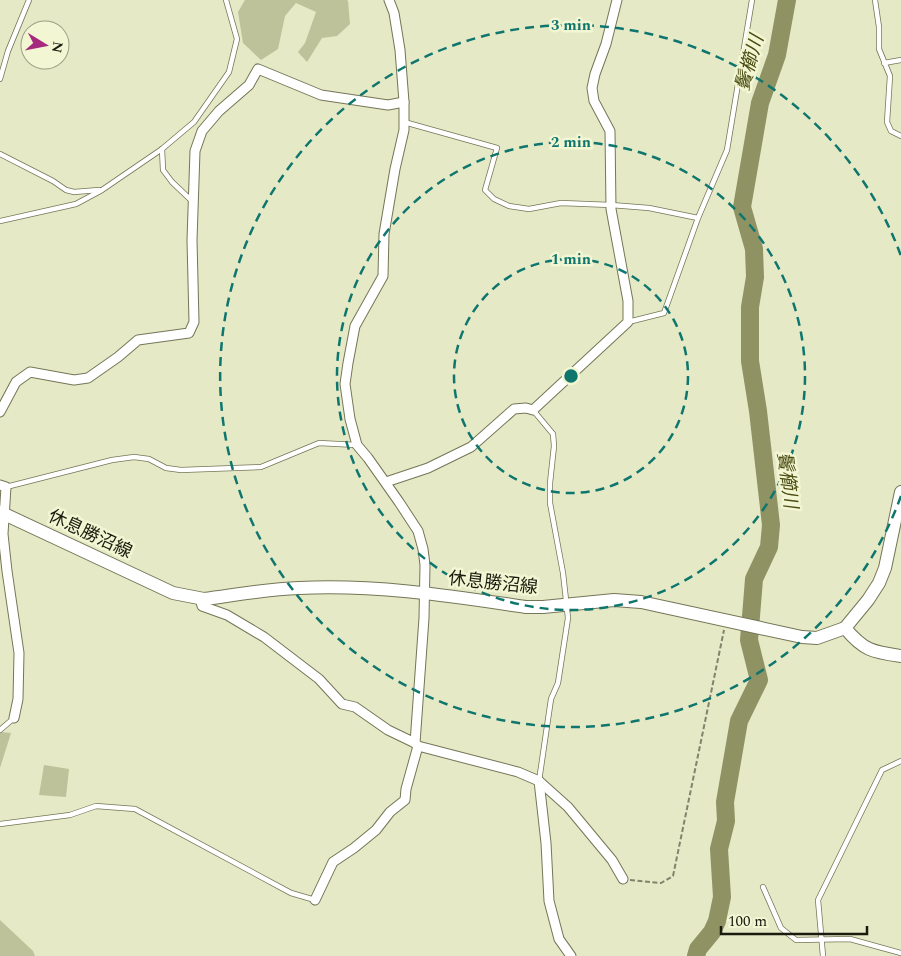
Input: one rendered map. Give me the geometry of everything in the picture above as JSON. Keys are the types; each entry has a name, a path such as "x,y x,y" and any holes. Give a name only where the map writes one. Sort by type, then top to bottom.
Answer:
{"main road":[{"path":"901,492 885,568 879,583 845,628 857,642 875,652 901,656"},
{"name":"休息勝沼線","path":"2,513 173,593 200,598 298,588 386,589 526,606 614,600 641,602 802,637 817,638 845,628"}],"street":[{"path":"315,900 333,862 376,830 390,812 405,800 417,745 425,565 423,549 418,531 386,482 357,445 350,419 345,384 355,326 383,276 384,234 404,130 400,50 394,13 389,0"},
{"path":"386,482 428,468 471,447 514,409 526,408 533,410 628,322 628,301 611,205 610,131 594,101 592,88 617,0"},
{"path":"0,412 16,382 30,372 74,380 88,378 138,340 189,333 194,322 192,240 195,151 202,130 249,85 258,69 320,95 388,106 404,102"},
{"path":"3,486 3,534 19,653 18,699 14,718"},
{"path":"200,598 202,606 227,615 276,646 319,680 342,704 355,707 388,730 417,745 518,772 539,781 568,807 612,860 623,879"},
{"path":"539,781 546,843 549,901 559,938 571,956"}],"lane":[{"path":"0,79 8,51 29,0"},
{"path":"0,221 76,204 102,190 162,149 194,122 229,72 237,39 226,0"},
{"path":"628,322 664,313 698,218 727,150 752,0"},
{"path":"875,0 880,27 879,49 890,76 887,122 891,131 901,136"},
{"path":"884,62 901,60"},
{"path":"404,122 497,148 485,190 494,198 509,206 529,208 561,203 611,205 649,208 698,218"},
{"path":"162,149 163,170 172,182 193,202"},
{"path":"0,154 54,181 66,190 74,192 102,190"},
{"path":"533,410 553,434 554,446 550,503 563,573 568,618 558,683 551,699 539,781"},
{"path":"3,486 112,460 134,457 149,459 166,468 211,470 261,467 319,442 357,445"},
{"path":"0,730 14,718"},
{"path":"823,956 818,900 882,770 901,761"},
{"path":"0,824 70,815 96,806 135,809 291,893 315,900"},
{"path":"763,887 781,928 796,940 850,938 901,953"}],"path":[{"path":"623,879 661,882 673,876 728,621"}],"green space":[{"path":"245,0 347,0 350,24 337,36 322,38 307,62 298,52 305,43 316,12 296,3 285,16 278,49 261,60 243,43 238,12"},
{"path":"0,732 11,733 0,768"},
{"path":"44,765 69,769 66,797 39,795"},
{"path":"0,920 33,951 35,956 0,956"}],"waterway":[{"name":"鬢櫛川","path":"696,956 698,949 712,932 717,921 722,897 719,849 726,821 725,802 739,721 759,680 749,640 754,579 769,547 771,525 758,411 750,361 750,307 755,277 754,249 742,207 760,103 777,55 787,0"}]}
